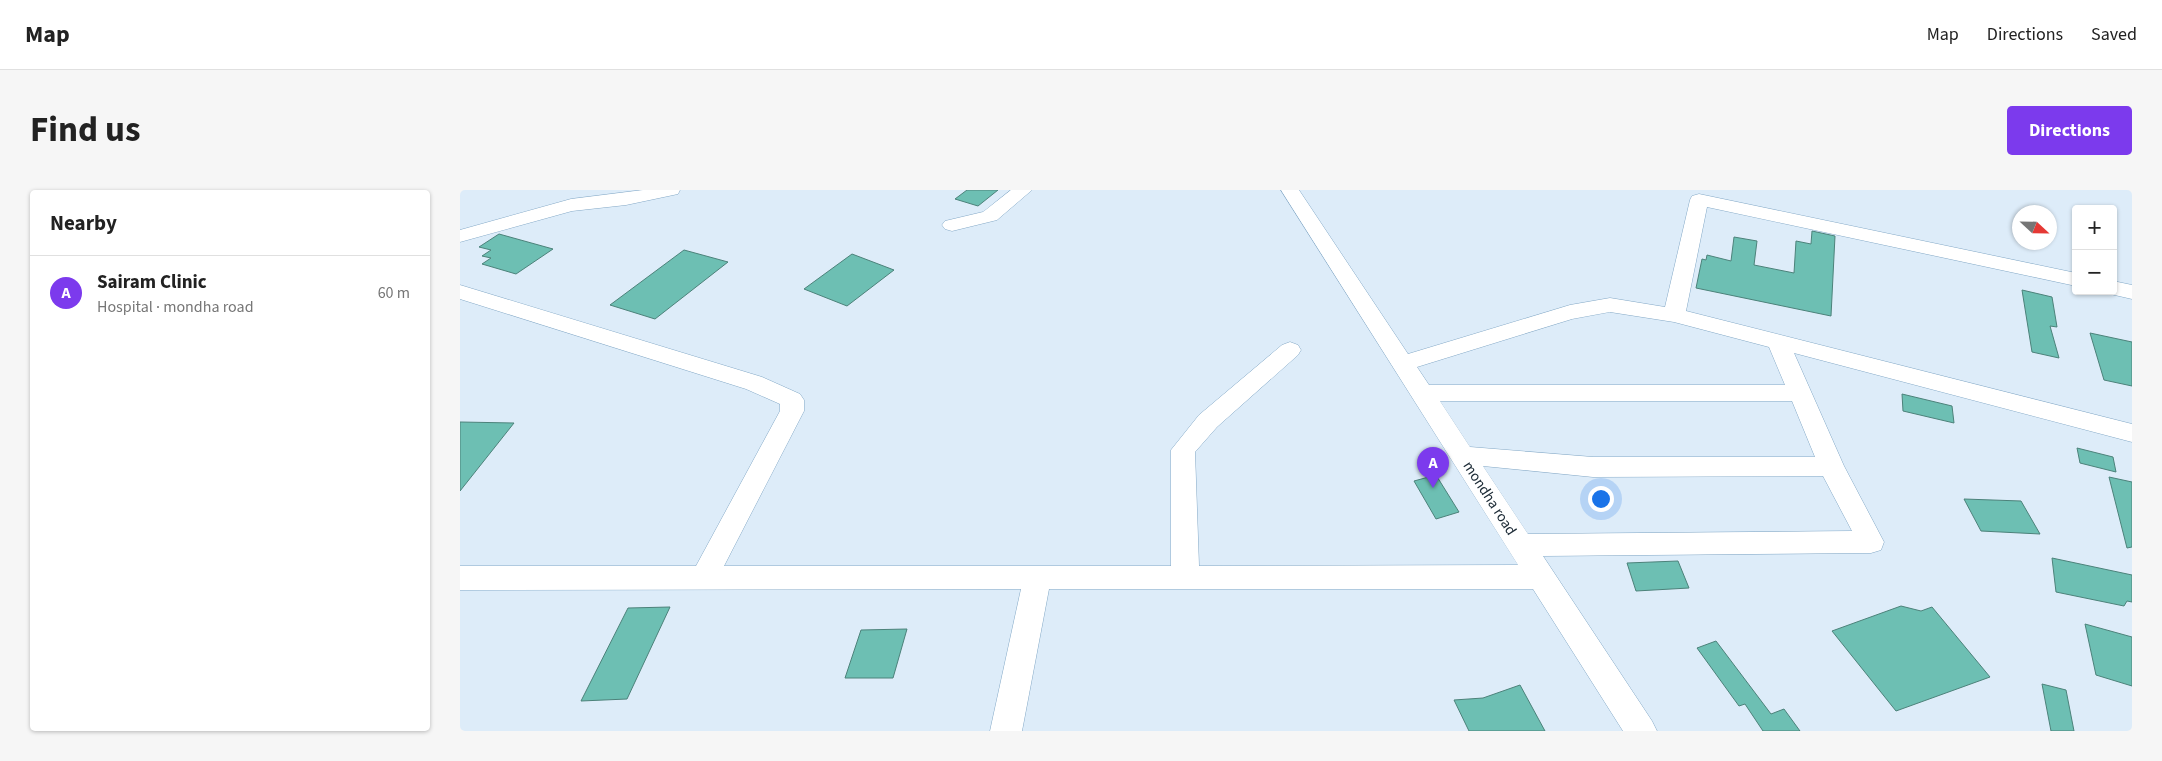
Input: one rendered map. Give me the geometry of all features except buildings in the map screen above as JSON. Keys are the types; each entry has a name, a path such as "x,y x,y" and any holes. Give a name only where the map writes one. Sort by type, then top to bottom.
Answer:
{"street":[{"path":"460,236 571,205 626,200 671,190"},
{"path":"952,225 990,216 1023,190"},
{"name":"mondha road","path":"1290,190 1641,731"},
{"path":"1674,315 1699,200 2072,279"},
{"path":"2117,289 2132,292"},
{"path":"460,292 776,391 792,400 792,411 704,578"},
{"path":"1403,364 1570,312 1610,305 1674,315 2132,433"},
{"path":"1520,545 1871,542 1831,466 1798,394 1778,342"},
{"path":"1185,577 1183,450 1208,421 1290,350"},
{"path":"1422,393 1798,394"},
{"path":"1463,457 1476,456 1593,467 1831,466"},
{"path":"460,578 1541,577"},
{"path":"1006,731 1037,578"}],"place":[{"name":"Sairam Clinic","path":"1433,488"}]}
